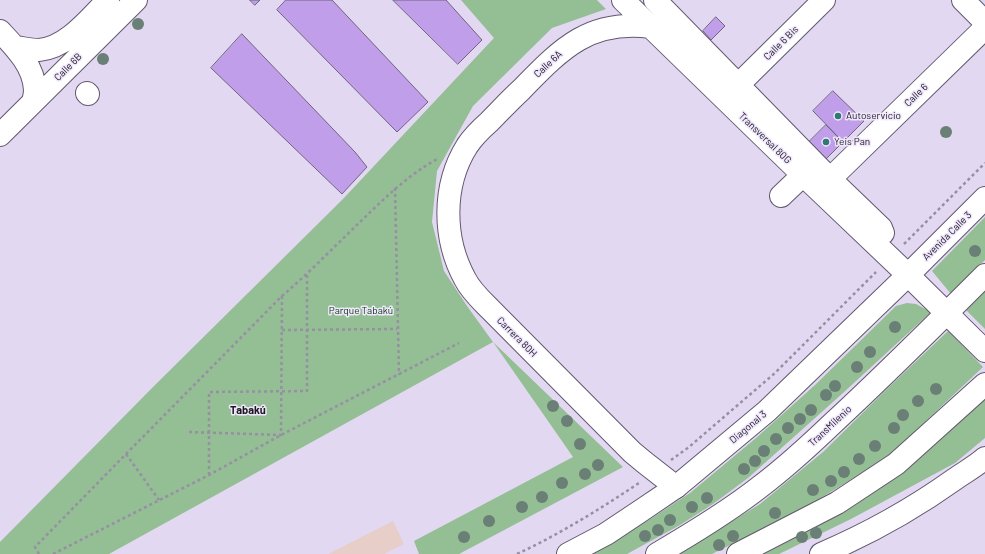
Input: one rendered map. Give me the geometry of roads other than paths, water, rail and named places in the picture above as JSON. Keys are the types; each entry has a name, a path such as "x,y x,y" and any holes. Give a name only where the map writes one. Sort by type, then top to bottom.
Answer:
{"main road":[{"name":"Calle 6B","path":"7,39 39,50 51,48 74,34 108,0"},
{"name":"Calle 6B","path":"0,135 136,0"},
{"name":"Transversal 80G","path":"623,0 985,351"},
{"name":"Transversal 80G","path":"655,0 830,179 881,228 908,275"},
{"name":"Calle 6 Bis","path":"738,85 824,0"},
{"path":"963,0 985,22"},
{"name":"Calle 6A","path":"467,146 547,64 582,37 599,30 622,26 636,25 651,27"},
{"name":"Calle 6","path":"830,179 985,28"},
{"path":"7,39 28,66 35,90 33,102"},
{"name":"Carrera 80H","path":"467,146 454,176 448,200 449,232 456,260 465,280 490,310 627,446 644,462 676,487"},
{"path":"781,196 802,175"},
{"name":"Avenida Calle 3","path":"908,275 985,198"},
{"name":"Diagonal 3","path":"568,554 606,534 676,487 767,411 908,275"},
{"name":"TransMilenio","path":"657,554 728,510 788,465 852,406 985,275"},
{"path":"738,554 836,503 896,464 985,384"},
{"path":"821,554 860,537 911,508 937,492 984,459"}],"place":[{"name":"Autoservicio","path":"838,116"},
{"name":"Yeis Pan","path":"826,142"}],"district":[{"name":"Tabakú","path":"248,410"}],"park label":[{"name":"Parque Tabakú","path":"361,311"}]}
